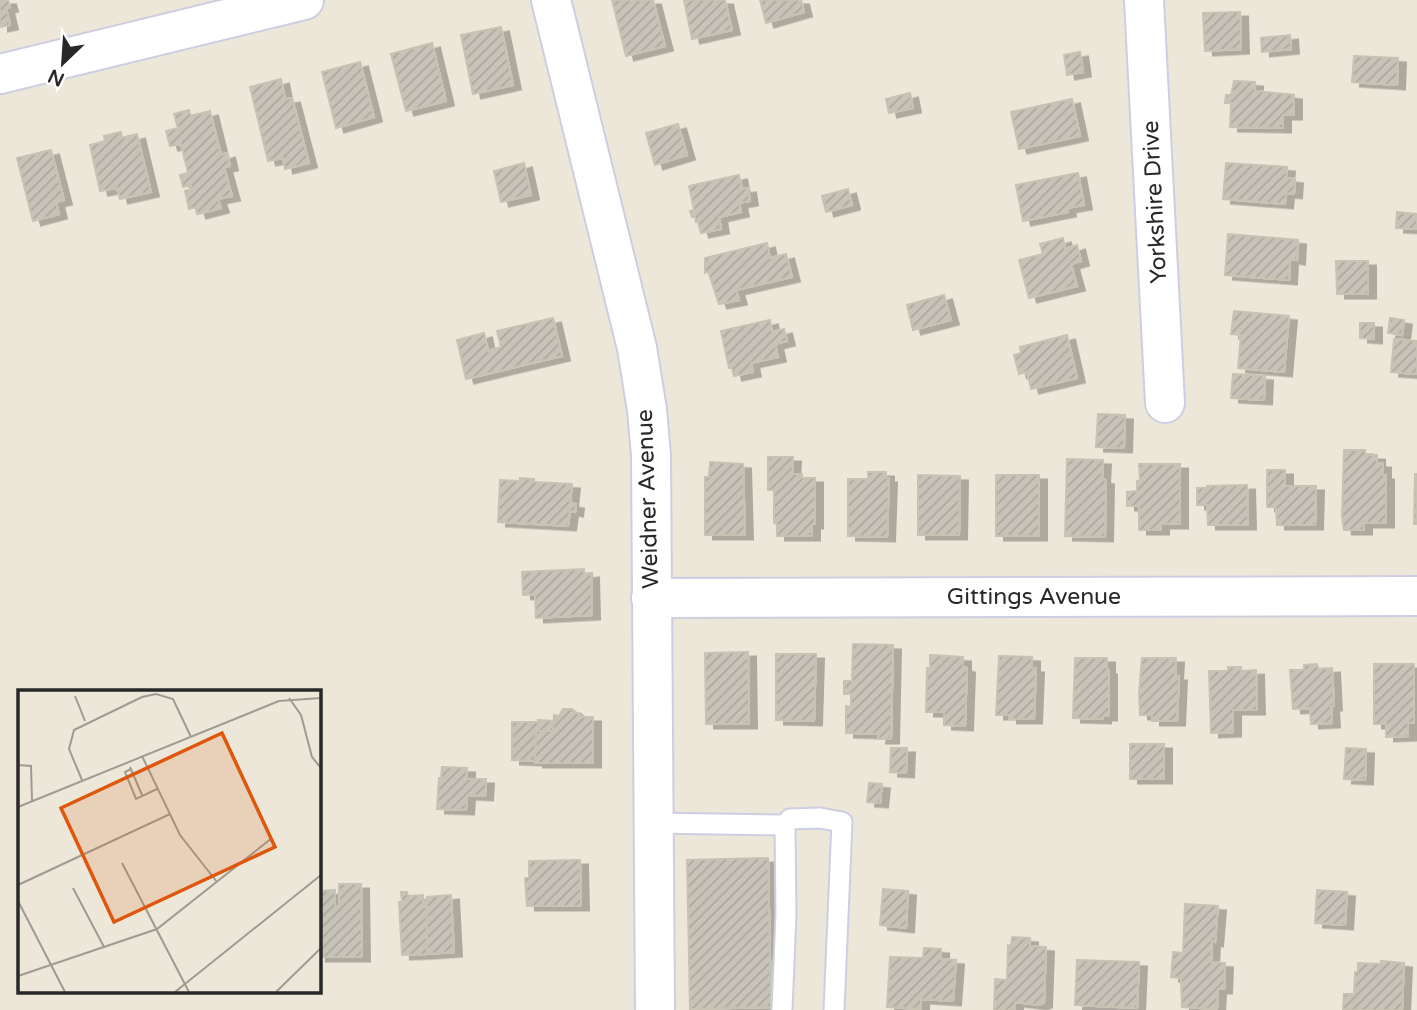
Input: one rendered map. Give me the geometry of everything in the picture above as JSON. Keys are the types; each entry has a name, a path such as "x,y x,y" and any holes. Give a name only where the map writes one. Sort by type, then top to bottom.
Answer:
{"street":[{"path":"0,74 304,0"},
{"name":"Weidner Avenue","path":"551,0 639,360 647,410 651,455 654,1010"},
{"name":"Yorkshire Drive","path":"1144,0 1165,403"},
{"name":"Gittings Avenue","path":"651,598 1417,596"}],"lane":[{"path":"782,1010 786,914 785,825 790,819 820,818 842,822 834,1010"},
{"path":"653,823 785,825"}],"building":[{"path":"0,0 8,0 10,7 6,8 10,25 0,27"},
{"path":"612,0 653,0 665,46 626,56"},
{"path":"684,0 725,0 732,30 692,39"},
{"path":"760,0 801,0 804,12 766,23"},
{"path":"1240,12 1241,49 1205,51 1203,13"},
{"path":"501,27 513,85 473,94 461,35"},
{"path":"1290,35 1291,49 1262,52 1261,38"},
{"path":"432,43 446,101 406,111 391,54"},
{"path":"1080,52 1083,72 1067,75 1064,55"},
{"path":"1354,56 1398,58 1397,85 1352,82"},
{"path":"360,62 374,117 336,128 322,72"},
{"path":"281,79 285,99 292,98 309,163 285,169 283,158 268,161 250,87"},
{"path":"1234,81 1255,82 1255,91 1294,95 1294,115 1283,115 1283,128 1230,127 1231,103 1225,103 1226,95 1231,95"},
{"path":"910,93 913,108 889,113 886,99"},
{"path":"1072,99 1080,136 1019,149 1011,112"},
{"path":"189,110 191,116 210,111 221,155 227,153 230,166 224,167 232,196 218,199 221,208 198,214 196,207 189,209 185,191 191,189 191,185 183,187 180,175 188,173 181,144 170,146 166,131 178,128 174,114"},
{"path":"678,124 687,155 655,165 646,133"},
{"path":"121,132 122,138 137,134 151,192 120,199 117,188 100,191 90,145 105,141 104,136"},
{"path":"51,150 64,200 56,202 59,214 33,221 17,158"},
{"path":"524,163 531,195 501,202 494,171"},
{"path":"1226,163 1287,167 1286,178 1295,179 1294,194 1286,193 1285,204 1223,199"},
{"path":"1078,173 1084,205 1067,208 1068,212 1023,221 1016,185"},
{"path":"739,175 742,189 748,188 750,201 739,203 741,212 719,217 721,229 701,233 698,222 690,211 694,210 689,186"},
{"path":"848,189 852,205 826,212 822,196"},
{"path":"1397,212 1417,214 1417,229 1396,228"},
{"path":"1228,234 1298,240 1297,260 1290,259 1289,280 1225,275"},
{"path":"1063,238 1065,249 1077,245 1081,261 1071,264 1077,286 1029,298 1019,260 1043,254 1040,244"},
{"path":"767,243 770,258 786,254 792,277 736,290 739,300 719,304 708,271 705,273 705,258"},
{"path":"1336,261 1368,261 1368,294 1337,294"},
{"path":"944,295 951,320 913,330 907,305"},
{"path":"1234,311 1289,316 1284,372 1238,368 1241,335 1231,334"},
{"path":"553,318 562,356 466,379 457,340 484,333 488,351 501,347 497,331"},
{"path":"1390,318 1404,320 1402,335 1388,333"},
{"path":"770,320 772,332 784,329 787,341 775,344 778,357 751,363 753,372 734,376 732,368 729,368 721,331"},
{"path":"1360,323 1374,323 1374,339 1360,338"},
{"path":"1067,335 1077,378 1031,389 1027,372 1019,374 1014,355 1021,353 1020,347"},
{"path":"1394,339 1417,341 1417,374 1391,372"},
{"path":"1233,374 1265,376 1264,400 1231,398"},
{"path":"1098,414 1125,415 1124,448 1096,447"},
{"path":"1344,450 1365,450 1365,455 1377,455 1377,463 1383,463 1383,475 1386,475 1386,523 1364,523 1364,530 1344,530"},
{"path":"768,457 793,457 792,474 802,474 802,478 815,478 815,524 812,524 812,536 777,536 777,524 774,523 774,490 768,490"},
{"path":"1067,459 1103,460 1102,479 1106,480 1105,537 1065,536"},
{"path":"710,462 743,464 745,535 705,535 705,477 709,477"},
{"path":"1139,464 1180,464 1180,524 1161,524 1161,530 1139,530 1139,506 1127,506 1127,492 1137,491 1137,481 1140,481"},
{"path":"1267,470 1285,470 1285,486 1316,486 1315,525 1277,525 1276,507 1267,507"},
{"path":"868,472 886,472 886,478 889,478 887,537 848,536 848,479 868,479"},
{"path":"1417,474 1417,524 1414,524"},
{"path":"918,475 960,476 959,535 918,535"},
{"path":"996,475 1039,475 1039,536 996,536"},
{"path":"520,478 534,479 534,482 572,484 570,503 576,504 575,512 570,511 568,526 498,522 500,480 520,481"},
{"path":"1247,485 1248,525 1208,525 1207,505 1197,505 1197,488"},
{"path":"584,569 584,574 591,573 592,615 536,618 535,594 523,595 522,572"},
{"path":"853,644 893,645 891,739 878,739 879,734 846,733 846,706 851,707 851,694 844,694 844,681 852,681"},
{"path":"748,652 749,724 706,724 705,653"},
{"path":"776,654 816,654 814,721 776,720"},
{"path":"930,655 963,657 963,667 967,668 965,726 944,725 944,712 926,712"},
{"path":"999,656 1032,657 1032,668 1036,668 1034,719 1009,719 1009,715 996,715"},
{"path":"1075,658 1107,658 1109,716 1103,716 1103,719 1073,718"},
{"path":"1142,658 1176,658 1175,676 1179,676 1177,721 1152,721 1152,715 1140,715"},
{"path":"1317,664 1318,669 1332,668 1332,723 1311,724 1310,708 1293,709 1290,670 1304,670 1304,665"},
{"path":"1374,664 1414,664 1414,723 1408,723 1408,736 1386,737 1386,724 1374,724"},
{"path":"1228,667 1241,667 1241,671 1256,670 1257,710 1233,710 1233,732 1211,733 1209,671 1228,671"},
{"path":"563,709 572,709 582,717 593,717 593,763 535,763 536,731 553,731 554,715 559,716"},
{"path":"553,721 553,731 536,731 535,761 512,760 512,722"},
{"path":"1130,744 1164,744 1164,779 1130,779"},
{"path":"891,748 907,748 906,773 890,772"},
{"path":"1346,748 1366,749 1365,780 1344,779"},
{"path":"442,767 467,768 467,779 486,779 485,796 467,795 466,810 437,809"},
{"path":"869,783 882,784 880,803 867,802"},
{"path":"768,858 771,1007 690,1009 687,860"},
{"path":"580,860 581,906 527,906 525,878 529,878 529,861"},
{"path":"339,884 361,884 362,957 320,957 320,891 335,890 335,906 339,906"},
{"path":"883,889 908,891 906,928 880,925"},
{"path":"1317,890 1347,892 1345,925 1315,923"},
{"path":"401,892 407,892 408,896 423,895 423,901 426,901 427,954 402,955 399,902 402,902"},
{"path":"451,895 454,952 427,954 427,897"},
{"path":"1185,904 1218,906 1211,962 1225,963 1224,989 1218,989 1217,1009 1182,1007 1181,978 1171,977 1173,952 1183,953"},
{"path":"1012,937 1030,938 1030,946 1046,947 1044,1003 1039,1005 1015,1002 1015,1010 994,1010 995,979 1007,980 1008,945 1011,946"},
{"path":"924,948 941,949 941,959 956,960 953,1001 921,999 921,1009 887,1007 890,957 923,958"},
{"path":"1077,960 1139,962 1137,1008 1075,1005"},
{"path":"1381,961 1404,963 1402,1010 1343,1010 1344,994 1354,994 1358,963 1381,964"}]}
